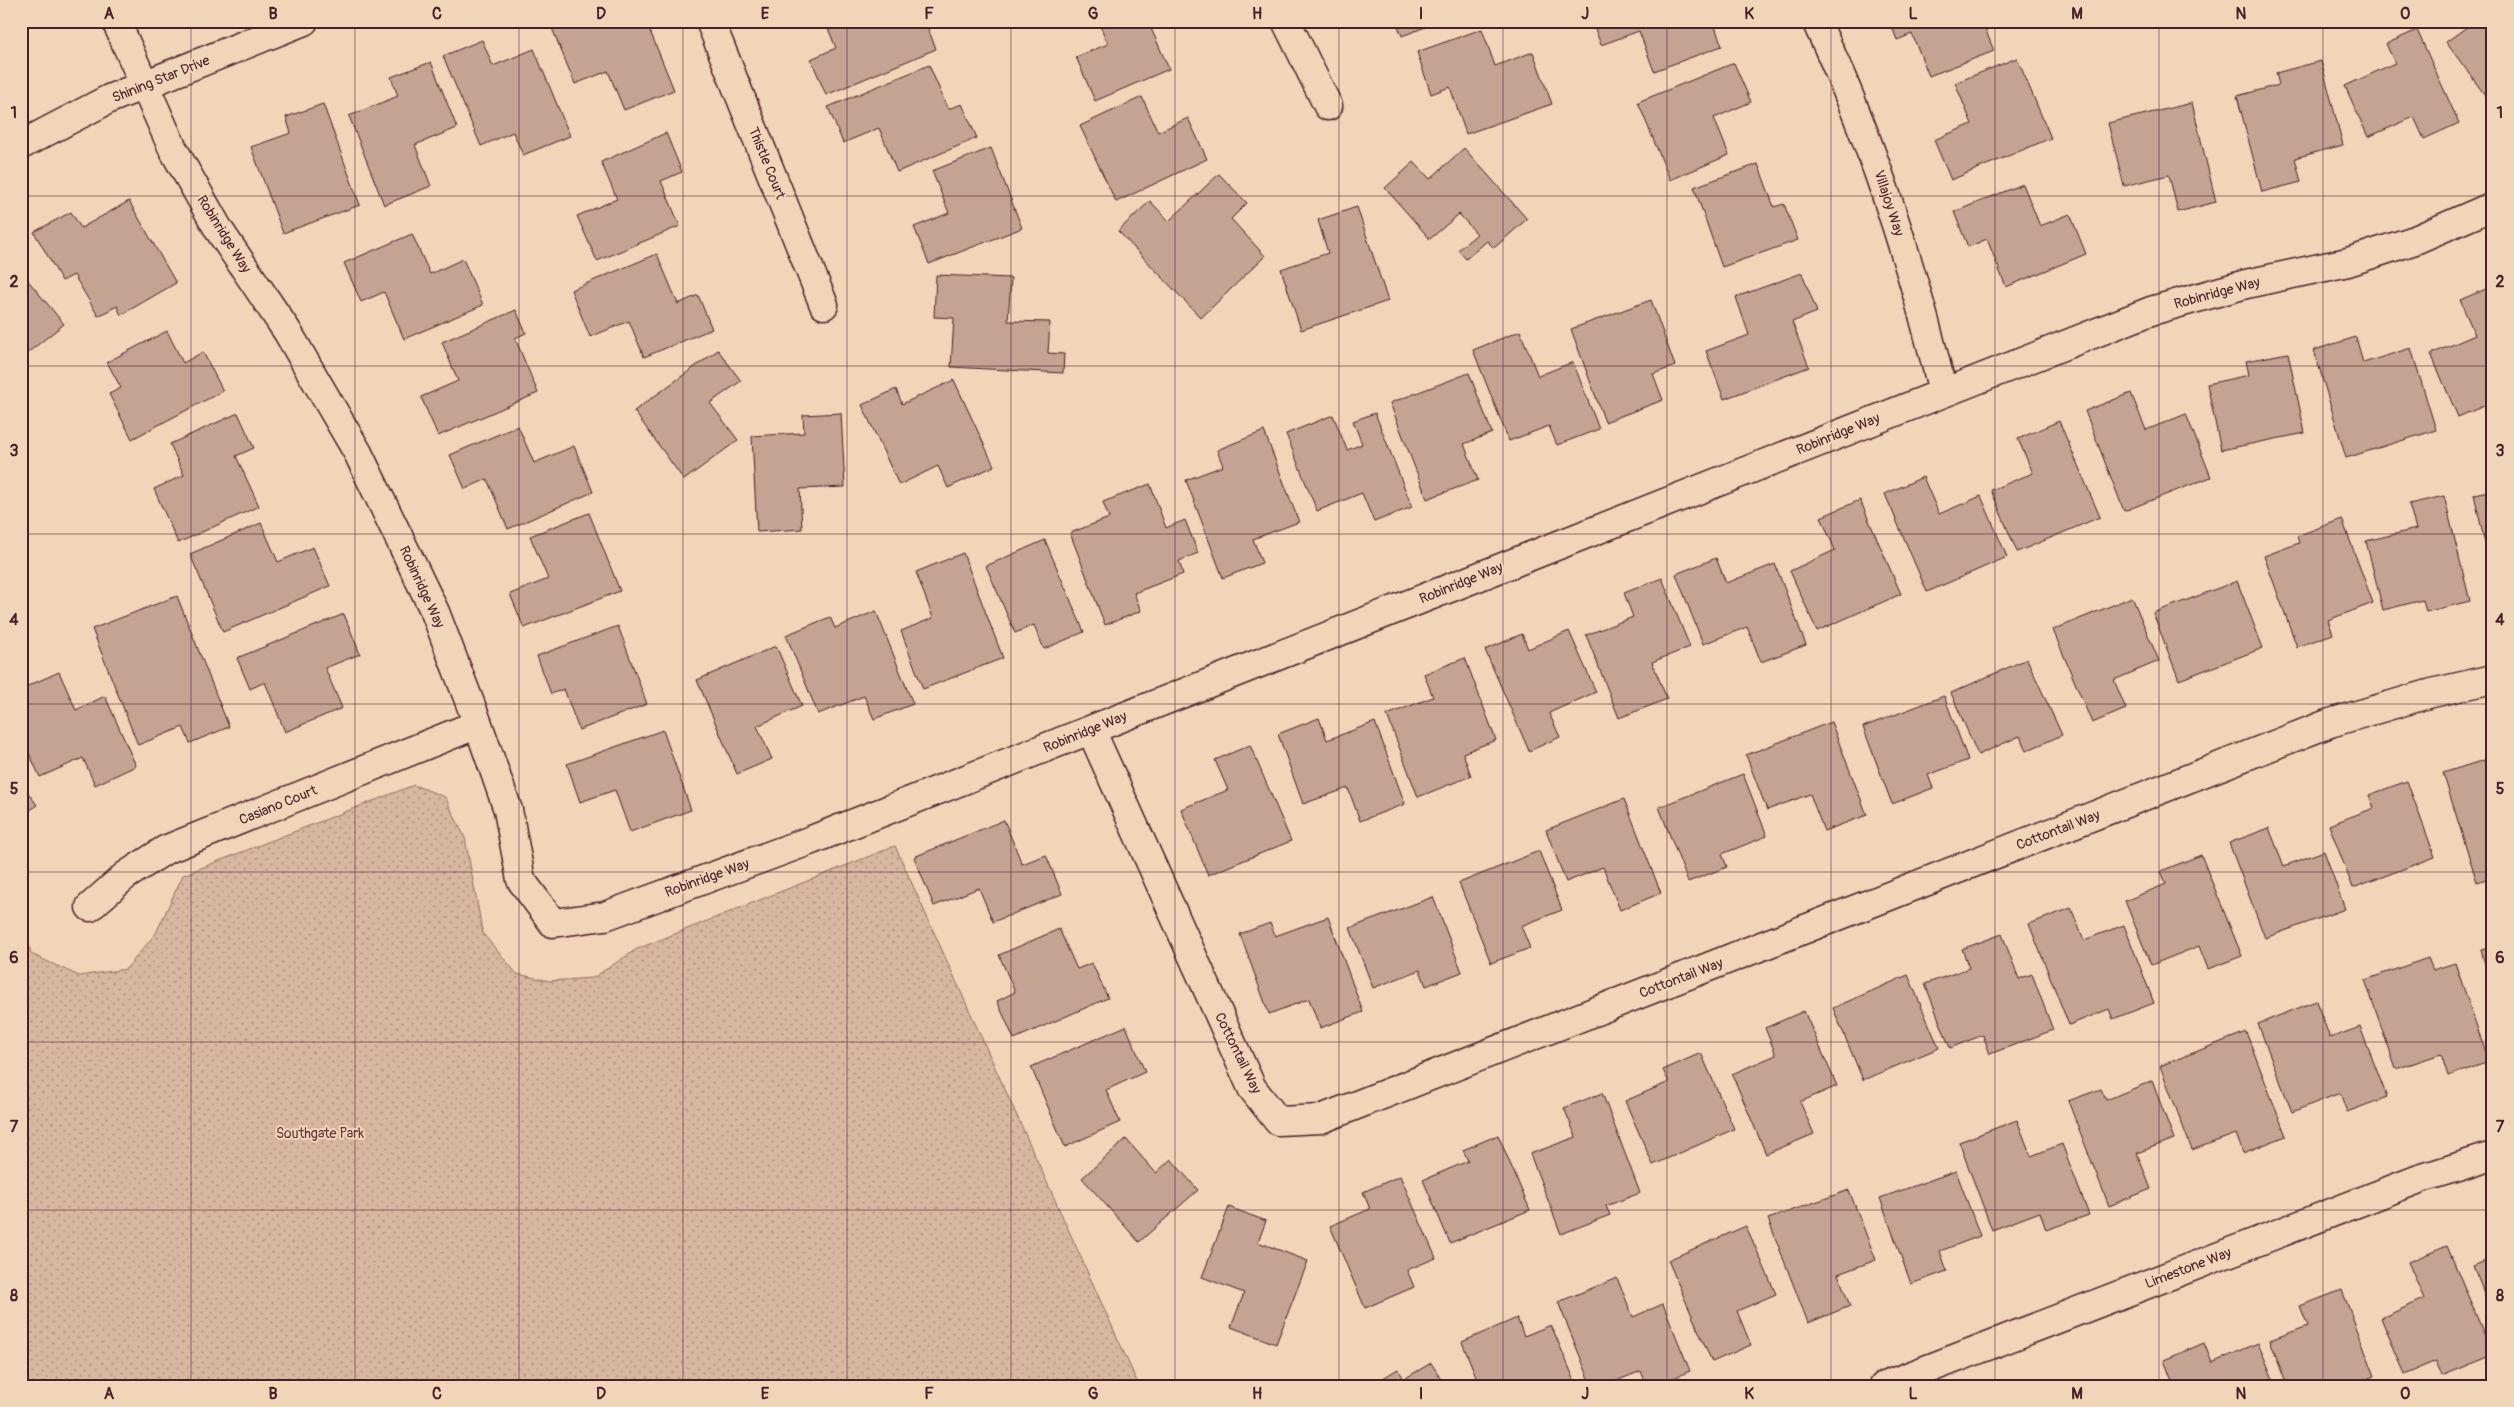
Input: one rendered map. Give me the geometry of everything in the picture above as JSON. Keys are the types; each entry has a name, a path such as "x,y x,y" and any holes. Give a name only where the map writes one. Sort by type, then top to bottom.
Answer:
{"street":[{"name":"Robinridge Way","path":"116,21 173,149 219,230 287,331 358,453 435,612 478,724 508,810 521,880 553,923 605,916 809,841 2151,311 2246,284 2348,262 2415,240 2493,206"},
{"name":"Shining Star Drive","path":"21,145 109,99 304,21"},
{"name":"Thistle Court","path":"710,21 824,304"},
{"path":"1286,21 1328,106"},
{"name":"Villajoy Way","path":"1816,21 1846,84 1890,202 1926,323 1943,392"},
{"name":"Cottontail Way","path":"1091,730 1252,1088 1278,1121 1321,1120 2330,723 2432,693 2493,679"},
{"name":"Casiano Court","path":"90,906 125,876 165,850 478,724"},
{"name":"Limestone Way","path":"1884,1386 2419,1179 2493,1156"}],"green space":[{"name":"Southgate Park","path":"414,785 445,797 465,838 483,934 517,974 549,981 593,978 637,949 895,846 1139,1386 21,1386 21,905 31,954 79,976 126,969 156,933 183,875"}],"building":[{"path":"549,21 646,21 674,90 624,110 608,71 575,84"},
{"path":"825,21 925,21 936,49 826,95 811,59 836,48"},
{"path":"1098,21 1162,21 1150,26 1169,69 1095,101 1076,57 1108,44"},
{"path":"1396,21 1441,21 1402,36"},
{"path":"1592,21 1713,21 1722,46 1654,71 1639,31 1601,45"},
{"path":"1890,21 1982,21 1994,51 1929,76 1912,34 1897,40"},
{"path":"2475,21 2493,21 2493,99 2490,102 2446,42"},
{"path":"1482,29 1495,66 1533,52 1552,104 1466,134 1450,87 1431,94 1417,52"},
{"path":"2417,30 2459,123 2424,139 2414,117 2368,137 2345,86 2395,63 2386,44"},
{"path":"482,40 493,66 534,49 570,136 523,155 513,132 481,146 443,56"},
{"path":"2017,58 2051,138 1951,180 1934,140 1972,124 1955,83"},
{"path":"2321,61 2343,145 2295,158 2301,182 2262,192 2237,96 2279,85 2276,73"},
{"path":"431,62 457,128 415,145 431,186 384,205 349,116 398,96 391,77"},
{"path":"1734,63 1751,102 1714,118 1729,155 1670,180 1638,102"},
{"path":"929,65 948,109 962,104 977,138 897,172 879,128 843,143 828,107"},
{"path":"1142,97 1158,132 1188,118 1207,159 1116,202 1080,126"},
{"path":"2192,103 2216,202 2178,212 2169,175 2124,186 2108,123"},
{"path":"323,104 360,205 283,233 251,147 291,133 286,117"},
{"path":"666,133 682,172 661,181 680,226 597,261 577,216 617,199 601,162"},
{"path":"991,148 1022,228 929,264 914,227 949,213 932,171"},
{"path":"1464,148 1527,219 1494,248 1487,241 1466,259 1458,250 1477,234 1459,214 1430,239 1385,188 1414,162 1430,179"},
{"path":"1758,164 1774,207 1784,204 1798,240 1722,267 1694,187"},
{"path":"1219,174 1247,203 1231,219 1265,256 1201,318 1118,231 1150,201 1169,221"},
{"path":"2023,184 2040,226 2070,214 2086,254 2006,287 1987,239 1968,247 1954,212"},
{"path":"129,201 176,283 121,315 117,306 98,316 74,275 62,281 34,232 71,212 81,228"},
{"path":"1357,207 1388,301 1301,330 1281,269 1328,253 1318,220"},
{"path":"412,234 430,274 463,259 483,305 404,339 384,292 361,302 344,263"},
{"path":"657,254 678,304 698,295 712,329 644,357 629,321 590,337 571,290"},
{"path":"21,272 64,324 21,358"},
{"path":"1802,273 1817,312 1792,322 1809,367 1724,399 1706,351 1749,335 1736,297"},
{"path":"936,275 1011,278 1008,321 1050,322 1048,353 1064,354 1063,373 951,367 954,318 934,317"},
{"path":"2493,286 2493,402 2458,417 2431,354 2475,335 2460,300"},
{"path":"1651,300 1675,366 1653,374 1663,400 1605,422 1571,329"},
{"path":"516,310 526,333 515,338 538,393 438,436 421,397 458,381 442,342"},
{"path":"167,331 183,363 203,352 223,391 132,439 109,394 121,388 107,362"},
{"path":"1520,331 1538,376 1573,362 1599,429 1557,445 1549,426 1509,441 1473,350"},
{"path":"2356,337 2363,363 2411,348 2436,430 2346,458 2314,350"},
{"path":"718,350 741,381 710,403 738,440 684,480 634,411"},
{"path":"2288,353 2305,433 2221,450 2207,384 2249,375 2246,361"},
{"path":"1469,373 1492,433 1464,444 1478,480 1427,499 1390,403"},
{"path":"954,380 994,466 948,488 938,466 899,485 862,405 896,389 902,404"},
{"path":"2131,393 2146,430 2186,414 2211,477 2124,511 2085,411"},
{"path":"238,413 254,448 236,456 259,506 178,543 154,489 184,475 170,444"},
{"path":"841,413 845,487 800,489 802,529 757,532 752,436 804,433 803,415"},
{"path":"1375,413 1412,507 1374,522 1362,493 1317,511 1286,434 1333,415 1347,450 1362,444 1353,421"},
{"path":"2059,421 2100,517 2017,552 1991,490 2033,473 2018,439"},
{"path":"518,426 534,463 574,446 593,492 508,529 487,479 465,489 450,455"},
{"path":"1264,431 1299,522 1253,539 1262,563 1223,578 1186,480 1223,466 1217,450"},
{"path":"1923,477 1939,514 1981,496 2007,557 1927,592 1885,494"},
{"path":"1150,484 1166,528 1185,520 1198,553 1179,561 1183,574 1134,593 1141,611 1105,625 1070,533 1109,518 1103,502"},
{"path":"2493,490 2493,580 2474,494"},
{"path":"2444,496 2470,601 2426,612 2423,600 2383,610 2366,541 2416,529 2409,504"},
{"path":"1860,500 1901,594 1817,631 1790,571 1835,550 1821,517"},
{"path":"589,513 620,591 524,628 510,594 548,579 530,536"},
{"path":"2342,519 2373,603 2328,620 2333,634 2297,647 2264,556 2299,543 2297,536"},
{"path":"261,523 278,562 313,547 330,586 223,632 190,554"},
{"path":"1045,540 1084,632 1044,649 1034,625 1015,633 986,566"},
{"path":"963,553 1003,658 923,689 901,631 933,618 916,572"},
{"path":"1716,558 1726,583 1775,564 1806,645 1761,662 1747,627 1703,644 1676,574"},
{"path":"1662,578 1690,647 1652,662 1667,699 1619,718 1586,635 1633,617 1624,593"},
{"path":"2237,581 2263,648 2179,680 2153,613"},
{"path":"177,596 229,727 190,743 183,727 138,745 92,629"},
{"path":"2132,597 2159,661 2114,680 2126,709 2092,723 2053,630"},
{"path":"876,611 913,704 874,719 864,696 818,714 786,635 830,617 835,628"},
{"path":"344,614 360,654 325,668 342,708 285,732 265,682 250,689 237,658"},
{"path":"618,626 647,704 579,730 564,689 551,694 537,656"},
{"path":"1569,631 1596,692 1549,713 1560,737 1529,751 1485,650 1522,634 1528,649"},
{"path":"776,646 802,706 757,726 772,759 737,774 697,680"},
{"path":"1465,658 1496,740 1463,753 1471,776 1418,797 1387,715 1433,697 1424,674"},
{"path":"2027,659 2062,735 2026,751 2020,736 1978,755 1951,693"},
{"path":"59,672 76,710 105,696 136,766 95,785 83,758 40,777 21,736 21,689"},
{"path":"1944,696 1968,760 1928,775 1933,788 1892,804 1863,727"},
{"path":"1319,718 1327,740 1375,722 1405,804 1360,821 1348,788 1303,804 1278,734"},
{"path":"1831,722 1867,815 1824,831 1810,794 1767,810 1746,755"},
{"path":"663,730 691,810 630,832 615,790 580,802 567,764"},
{"path":"1250,745 1291,841 1208,875 1181,809 1228,790 1215,760"},
{"path":"2484,760 2491,783 2493,783 2493,877 2477,882 2443,773"},
{"path":"1743,774 1767,836 1722,854 1727,867 1688,882 1659,807"},
{"path":"2407,781 2435,857 2353,888 2329,825 2374,808 2369,795"},
{"path":"21,783 37,805 21,817"},
{"path":"1624,799 1661,893 1620,910 1603,867 1566,882 1546,830"},
{"path":"1004,820 1022,864 1046,855 1062,894 993,922 979,888 934,906 914,857"},
{"path":"2269,828 2284,866 2324,851 2345,909 2265,938 2229,843"},
{"path":"1539,851 1562,910 1521,926 1530,948 1491,963 1459,883"},
{"path":"2201,855 2242,956 2208,969 2199,946 2151,965 2125,901 2166,884 2161,871"},
{"path":"1433,897 1462,972 1426,986 1420,970 1373,988 1350,928"},
{"path":"2071,908 2084,940 2124,925 2154,1003 2113,1019 2109,1009 2069,1025 2029,924"},
{"path":"1328,917 1363,1012 1320,1028 1309,999 1269,1014 1240,934 1270,923 1275,936"},
{"path":"1059,929 1077,969 1092,963 1108,998 1014,1039 997,1001 1015,992 999,955"},
{"path":"2002,934 2019,979 2032,974 2053,1030 1990,1054 1983,1035 1950,1048 1925,984 1969,968 1962,949"},
{"path":"2493,947 2493,992 2481,950"},
{"path":"2428,958 2433,970 2455,963 2489,1062 2448,1076 2441,1054 2396,1069 2365,980"},
{"path":"1908,975 1939,1048 1863,1080 1833,1008"},
{"path":"2316,1001 2330,1038 2360,1027 2387,1097 2347,1112 2340,1093 2292,1112 2258,1024"},
{"path":"1804,1011 1837,1086 1800,1102 1814,1134 1766,1154 1732,1074 1776,1055 1765,1028"},
{"path":"1126,1026 1145,1072 1106,1090 1120,1122 1065,1147 1031,1067"},
{"path":"2246,1032 2286,1136 2243,1153 2236,1134 2192,1150 2160,1066"},
{"path":"1701,1053 1734,1129 1653,1165 1625,1101 1669,1082 1663,1070"},
{"path":"2152,1081 2174,1139 2137,1153 2151,1189 2109,1206 2068,1101 2101,1089 2106,1100"},
{"path":"1602,1093 1640,1193 1606,1206 1610,1215 1561,1234 1530,1154 1576,1137 1564,1108"},
{"path":"2017,1120 2031,1156 2062,1144 2089,1215 2046,1230 2040,1212 1992,1230 1959,1142"},
{"path":"1498,1135 1530,1210 1450,1243 1423,1180 1468,1161 1463,1150"},
{"path":"1126,1139 1156,1173 1171,1159 1198,1190 1139,1242 1082,1178"},
{"path":"1956,1171 1980,1236 1940,1251 1947,1271 1911,1284 1880,1198"},
{"path":"1400,1176 1436,1258 1407,1270 1414,1287 1365,1308 1330,1226 1370,1209 1363,1192"},
{"path":"1849,1190 1876,1260 1838,1274 1850,1306 1808,1323 1768,1219"},
{"path":"1229,1207 1266,1221 1258,1242 1308,1261 1276,1344 1231,1327 1244,1293 1202,1277"},
{"path":"1746,1226 1776,1294 1737,1311 1751,1345 1712,1362 1668,1260"},
{"path":"2447,1246 2493,1355 2442,1376 2436,1361 2405,1374 2381,1318 2424,1299 2408,1262"},
{"path":"2493,1258 2493,1315 2473,1266"},
{"path":"1617,1278 1633,1317 1663,1304 1690,1371 1655,1386 1647,1386 1641,1371 1604,1386 1592,1386 1558,1302"},
{"path":"2342,1290 2375,1376 2350,1386 2287,1386 2270,1340 2308,1326 2300,1306"},
{"path":"1517,1318 1524,1336 1551,1325 1577,1386 1480,1386 1462,1342"},
{"path":"2204,1343 2212,1363 2258,1343 2276,1386 2174,1386 2164,1360"},
{"path":"1431,1363 1446,1386 1370,1386 1398,1369 1404,1379"}]}
